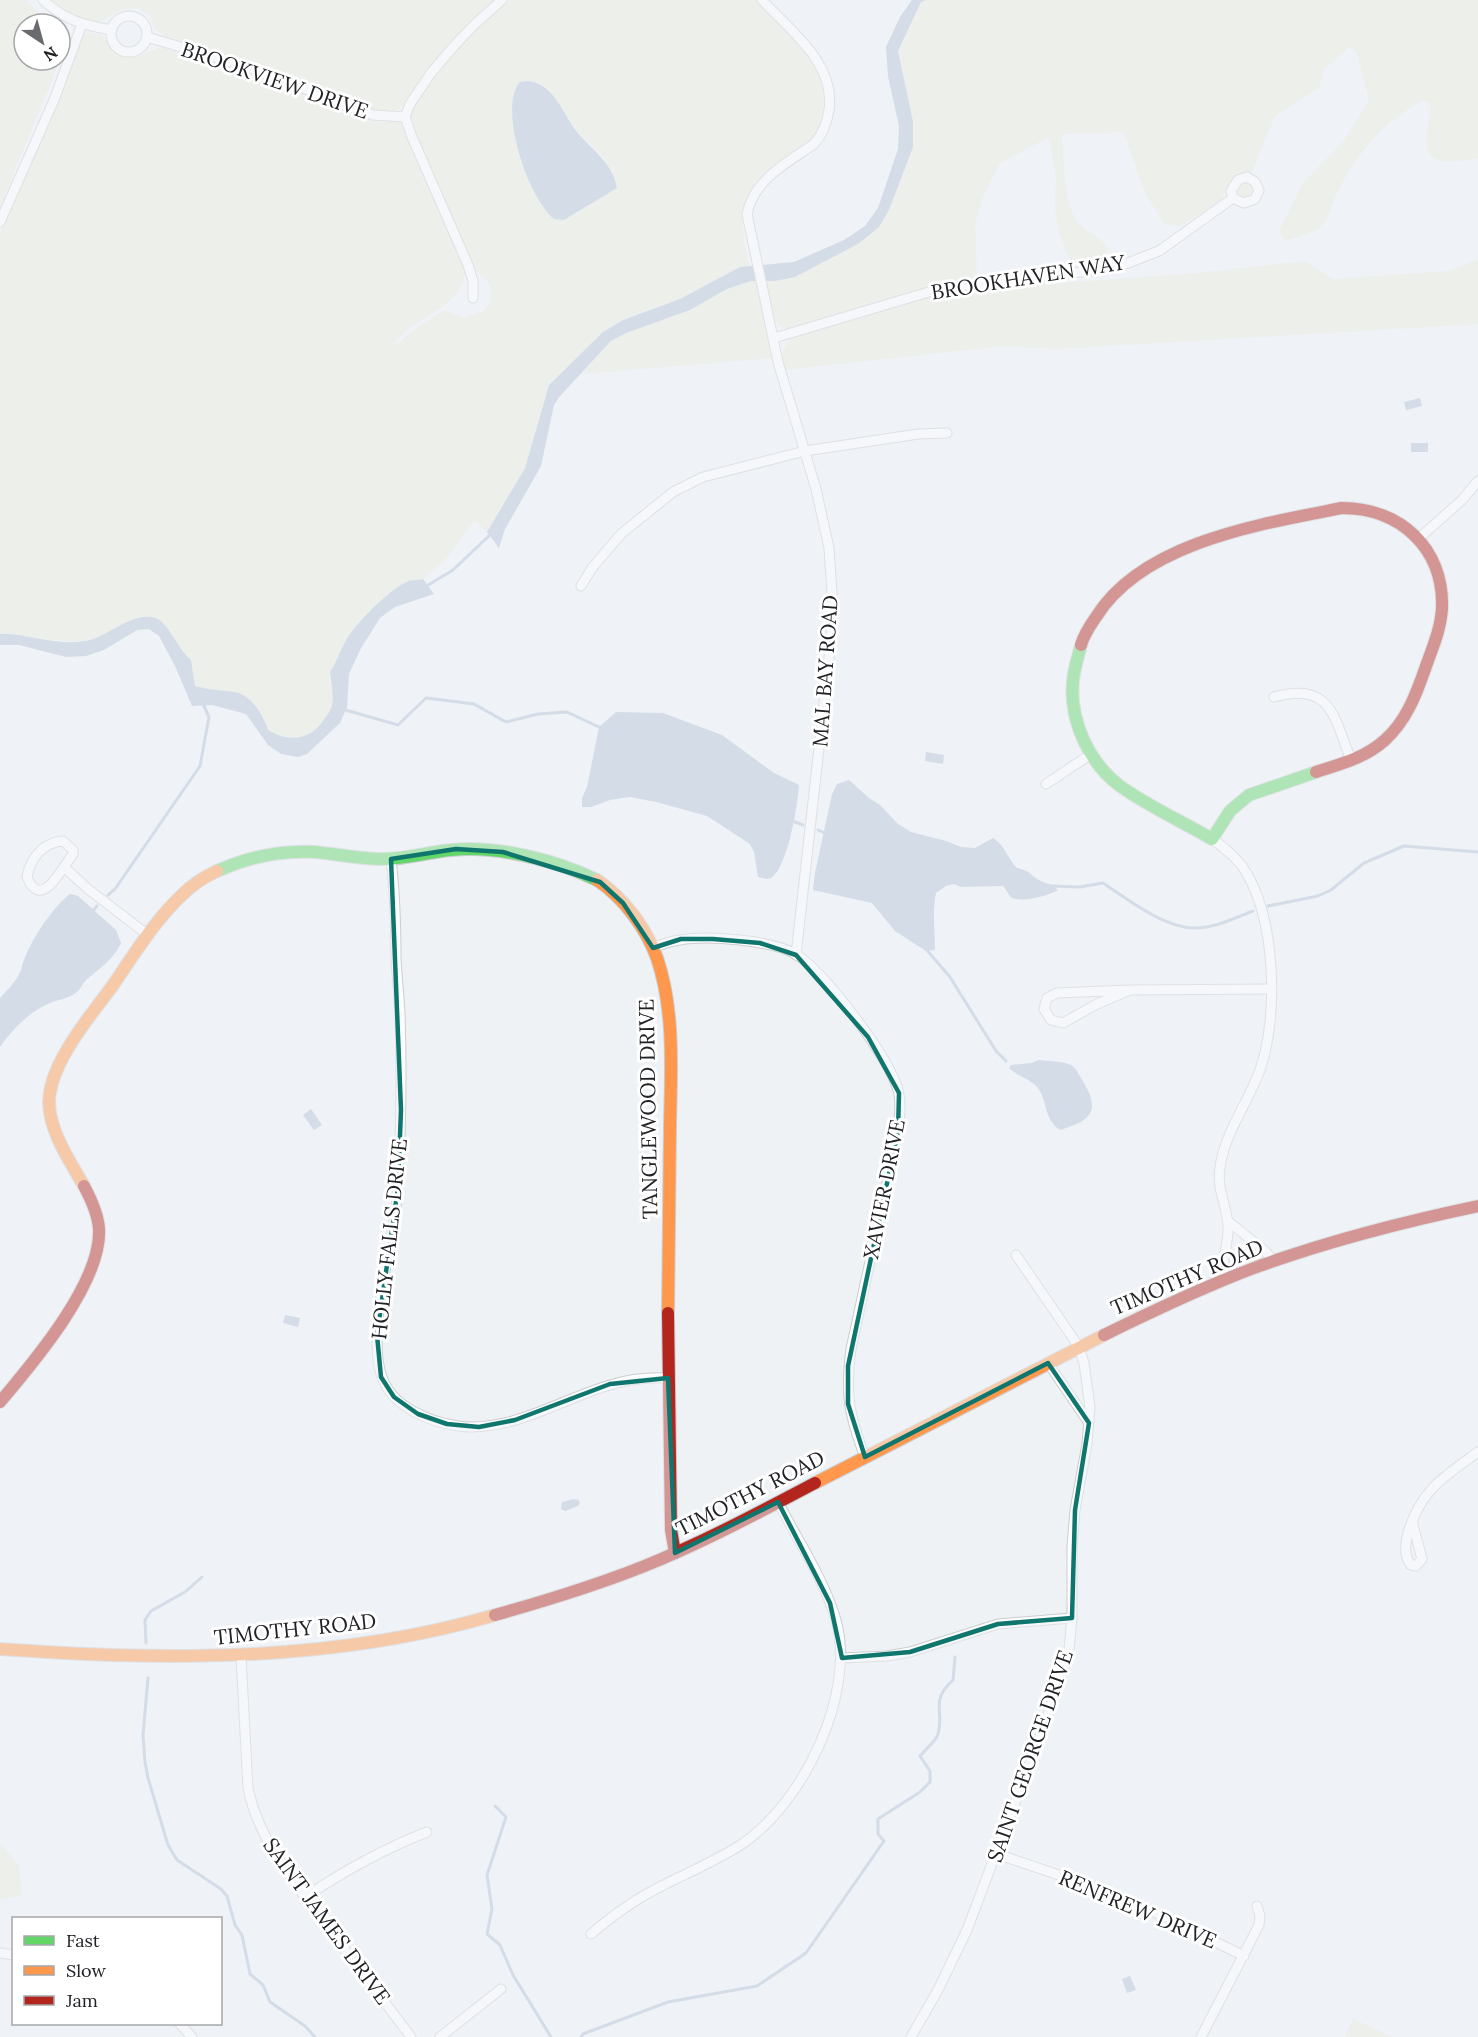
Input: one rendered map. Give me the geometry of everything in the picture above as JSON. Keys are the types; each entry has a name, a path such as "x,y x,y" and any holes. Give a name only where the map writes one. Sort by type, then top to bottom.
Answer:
{"street":[{"path":"43,0 62,15 82,24 111,30"},
{"path":"473,298 473,281 468,265 405,117 410,104 431,73 475,24 502,0"},
{"name":"MAL BAY ROAD","path":"762,0 816,59 828,82 830,99 828,117 820,137 814,144 768,176 749,202 747,214 754,256 785,391 816,489 829,548 832,592 831,640 796,955"},
{"path":"133,16 143,22 147,37 141,47 125,51 115,45 111,30 119,19 133,16"},
{"path":"0,222 54,100 82,24"},
{"name":"BROOKVIEW DRIVE","path":"147,37 248,68 373,114 405,117"},
{"name":"BROOKHAVEN WAY","path":"774,338 939,289 1115,268 1159,251 1233,198"},
{"path":"581,586 592,568 621,534 673,492 703,477 805,451 918,434 947,433"},
{"path":"1418,539 1462,500 1478,481"},
{"path":"1212,838 1230,811 1249,795 1351,760 1374,749 1397,729 1405,718 1436,637 1443,595 1428,551 1404,526 1388,516 1372,510 1342,508 1205,540 1157,562 1108,598 1091,621 1075,659 1072,699 1078,725 1098,764 1120,786 1212,838 1232,854 1242,865 1258,896 1269,952 1272,989 1270,1025 1260,1070 1224,1147 1220,1167 1221,1197 1228,1221 1222,1267 1225,1280"},
{"path":"1274,697 1300,692 1322,700 1333,714 1351,760"},
{"path":"1046,784 1091,754"},
{"path":"63,841 73,850 73,854 64,867 50,887 45,889 36,889 27,877 38,853 54,842 63,841"},
{"name":"TANGLEWOOD DRIVE","path":"0,1402 61,1323 86,1275 98,1241 99,1222 94,1205 54,1130 50,1112 51,1083 54,1073 69,1047 147,935 194,884 220,869 275,853 294,851 391,860 437,851 471,849 503,852 570,869 600,882 612,891 634,917 653,948 665,989 669,1048 668,1378 671,1530 675,1553"},
{"name":"HOLLY FALLS DRIVE","path":"391,860 397,928 401,1110 398,1188 377,1335 379,1366 386,1388 406,1406 433,1420 447,1424 479,1427 515,1420 610,1384 632,1379 668,1378"},
{"path":"64,867 88,889 147,935"},
{"name":"XAVIER DRIVE","path":"653,948 681,939 713,939 760,943 796,955 827,985 868,1037 886,1064 899,1092 898,1132 848,1366 848,1404 852,1424 865,1457"},
{"path":"1130,990 1107,999 1063,1023 1051,1020 1044,1010 1047,998 1057,993 1130,990 1272,989"},
{"name":"TIMOTHY ROAD","path":"0,1649 122,1658 242,1657 374,1642 505,1614 675,1553 1079,1347 1225,1280 1274,1261 1361,1233 1478,1206"},
{"path":"1228,1221 1274,1261"},
{"path":"1016,1255 1079,1347"},
{"name":"SAINT GEORGE DRIVE","path":"911,2037 955,1956 997,1854 1064,1670 1070,1644 1072,1618 1072,1546 1075,1510 1090,1407 1084,1362 1079,1347"},
{"path":"1048,1363 1089,1423"},
{"path":"1412,1521 1421,1501 1432,1487 1478,1452"},
{"path":"591,1934 634,1901 741,1845 763,1827 797,1788 822,1739 836,1697 842,1658 837,1621 778,1502"},
{"path":"842,1658 887,1656 910,1652 1005,1623 1072,1618"},
{"name":"SAINT JAMES DRIVE","path":"242,1657 247,1773 252,1805 273,1850 411,2037"},
{"path":"305,1896 352,1866 427,1832"},
{"name":"RENFREW DRIVE","path":"997,1854 1126,1899 1244,1956"},
{"name":"RENFREW DRIVE","path":"1201,2037 1259,1925 1260,1916 1257,1906"},
{"path":"440,2037 501,1989"},
{"path":"181,2025 192,2037"}],"highlighted area":[{"path":"456,849 503,852 600,882 623,903 653,948 681,939 713,939 760,943 796,955 868,1037 899,1093 898,1132 848,1366 848,1404 865,1457 1048,1363 1089,1423 1075,1510 1072,1618 998,1624 910,1652 842,1658 830,1603 778,1502 675,1553 668,1378 610,1384 515,1420 479,1427 447,1424 418,1414 394,1397 381,1377 377,1335 398,1188 401,1110 391,859"}],"shaded area":[{"path":"0,0 26,0 38,12 12,12 12,72 55,72 0,207"},
{"path":"50,0 494,0 454,38 401,107 392,112 366,107 251,63 166,37 155,29 150,15 137,8 120,10 98,23 72,16 72,12 66,12"},
{"path":"510,0 755,0 807,51 824,83 827,99 824,116 815,135 763,175 751,190 743,218 745,247 750,266 740,267 680,299 622,320 603,332 549,384 525,468 487,532 475,520 445,560 423,579 409,581 369,612 359,623 345,641 330,672 332,708 318,728 306,737 280,737 268,730 264,718 237,692 211,691 195,686 191,660 164,625 152,617 112,630 96,638 77,642 0,634 0,233 69,72 72,72 72,65 83,33 102,35 116,51 128,57 141,55 160,47 241,69 379,122 399,121 404,124 415,159 461,258 465,276 453,297 412,326 395,343 398,344 415,329 444,310 464,318 483,311 488,306 491,295 490,284 475,270 413,131 410,118 412,105 452,55 488,18","holes":["527,81 538,82 547,89 577,131 605,159 617,188 570,217 542,206 525,170 514,133 514,96 519,85"]},
{"path":"926,0 1478,0 1478,158 1444,161 1435,159 1429,154 1427,134 1431,104 1423,100 1383,129 1362,152 1344,179 1323,224 1310,232 1285,241 1279,231 1303,183 1343,142 1369,100 1357,53 1349,47 1324,69 1319,88 1275,116 1251,174 1235,178 1228,184 1222,200 1180,226 1164,223 1144,191 1124,132 1062,134 1065,181 1073,215 1082,227 1101,240 1108,248 1097,262 1078,266 1067,255 1058,228 1055,208 1056,176 1049,137 1000,163 983,196 975,224 977,280 790,329 779,326 765,281 795,277 858,244 889,211 898,185 904,81 898,51 921,2"},
{"path":"1242,184 1248,184 1252,191 1248,198 1242,198 1238,194 1238,188"},
{"path":"1478,260 1478,324 1055,349 1004,346 783,370 784,351 795,337 938,294 1199,273 1306,261 1333,279 1448,271"},
{"path":"756,281 772,358 582,374 611,341 626,333 690,310 727,289"},
{"path":"0,1843 19,1866 22,1895 0,1900"},
{"path":"1353,2019 1392,2037 1345,2037"}],"water":[{"path":"912,0 926,0 921,2 898,51 913,122 913,147 889,210 879,227 858,244 795,277 775,281 751,281 727,289 690,310 626,333 611,341 554,405 541,466 505,529 499,548 487,532 525,468 549,385 603,332 623,320 680,299 740,267 794,262 844,240 865,226 878,208 898,149 899,126 888,76 886,47 900,17"},
{"path":"527,81 544,87 551,93 577,132 607,164 615,179 617,188 564,220 554,219 544,209 526,174 519,153 512,112 514,95 520,82"},
{"path":"1420,398 1422,406 1406,410 1404,402"},
{"path":"1411,443 1428,443 1428,452 1411,452"},
{"path":"423,579 434,594 395,607 380,618 361,648 349,674 347,707 340,723 307,754 298,757 281,754 268,745 246,714 212,705 192,706 159,636 149,629 137,630 104,650 86,656 66,657 19,645 0,645 0,634 60,642 84,641 96,638 130,620 152,617 163,623 191,660 195,686 234,692 246,697 256,706 268,730 290,738 298,738 317,728 331,709 333,697 330,672 356,626 392,591 409,581"},
{"path":"616,712 663,713 722,735 774,773 799,785 797,806 787,849 777,872 771,878 758,877 754,852 750,844 707,816 630,797 610,800 591,807 582,807 582,798 587,787 599,727"},
{"path":"926,752 944,755 943,764 925,761"},
{"path":"849,780 880,805 898,824 911,832 961,847 975,848 993,838 1017,868 1058,890 1021,900 1011,897 1003,886 961,887 954,884 946,886 936,893 935,950 926,951 895,931 872,903 813,890 832,794 837,784"},
{"path":"70,894 78,896 116,930 121,943 110,959 86,980 78,991 34,1012 15,1028 0,1047 0,998 18,976 26,954 42,926"},
{"path":"1038,1060 1068,1064 1077,1071 1092,1103 1089,1115 1084,1120 1060,1130 1048,1115 1037,1087 1009,1068 1011,1065 1032,1063"},
{"path":"311,1109 322,1125 314,1130 303,1115"},
{"path":"285,1315 300,1318 298,1327 283,1323"},
{"path":"579,1500 580,1504 565,1511 561,1509 562,1502"},
{"path":"1130,1976 1136,1990 1127,1993 1122,1979"}],"waterway":[{"path":"425,587 453,570 492,533"},
{"path":"342,709 398,725 426,698 474,704 506,722 538,714 567,712 601,728"},
{"path":"108,895 115,889 200,766 209,717 203,704"},
{"path":"790,820 803,825"},
{"path":"818,830 827,834"},
{"path":"1268,906 1318,896 1331,890 1364,863 1404,846 1478,852"},
{"path":"1050,886 1080,887 1103,883 1146,912 1183,927 1210,926 1253,911"},
{"path":"93,911 97,906"},
{"path":"925,948 950,977 996,1051 1006,1061"},
{"path":"146,1643 145,1620 151,1611 185,1592 202,1577"},
{"path":"581,2037 583,2034 668,2002 757,1986 806,1953 884,1841 878,1834 878,1819 920,1792 930,1782 930,1771 920,1756 937,1737 940,1726 940,1700 953,1680 955,1657"},
{"path":"148,1678 143,1735 145,1762 168,1845 177,1860 221,1889 227,1896 235,1925 242,1935 250,1974 263,1985 270,2002 305,2026 315,2037"},
{"path":"495,1806 506,1817 487,1875 492,1909 487,1934 500,1945 513,1975 551,2037"}],"traffic: fast":[{"path":"1081,645 1073,681 1074,711 1083,740 1090,753 1120,786 1212,839 1230,811 1249,795 1316,772"},
{"path":"217,871 253,858 277,853 315,852 383,859 469,849 506,852 545,860 597,880"}],"traffic: slow":[{"path":"84,1186 57,1136 50,1114 50,1094 56,1071 75,1036 153,927 187,890 217,871"},
{"path":"597,880 625,905 647,936 657,958 667,999 671,1063 668,1313"},
{"path":"815,1483 1104,1335"},
{"path":"0,1649 187,1656 312,1650 373,1642 495,1615"}],"traffic: jam":[{"path":"1316,772 1352,760 1369,751 1385,740 1399,725 1418,688 1436,639 1442,608 1441,586 1435,567 1427,550 1415,535 1382,515 1342,508"},
{"path":"1081,645 1096,617 1117,591 1143,571 1173,554 1206,540 1241,530 1342,508"},
{"path":"0,1402 63,1321 89,1273 97,1250 99,1229 94,1207 84,1186"},
{"path":"1104,1335 1197,1291 1281,1258 1365,1233 1478,1206"},
{"path":"668,1313 671,1530 675,1553"},
{"path":"495,1615 606,1581 664,1558 815,1483"}]}
